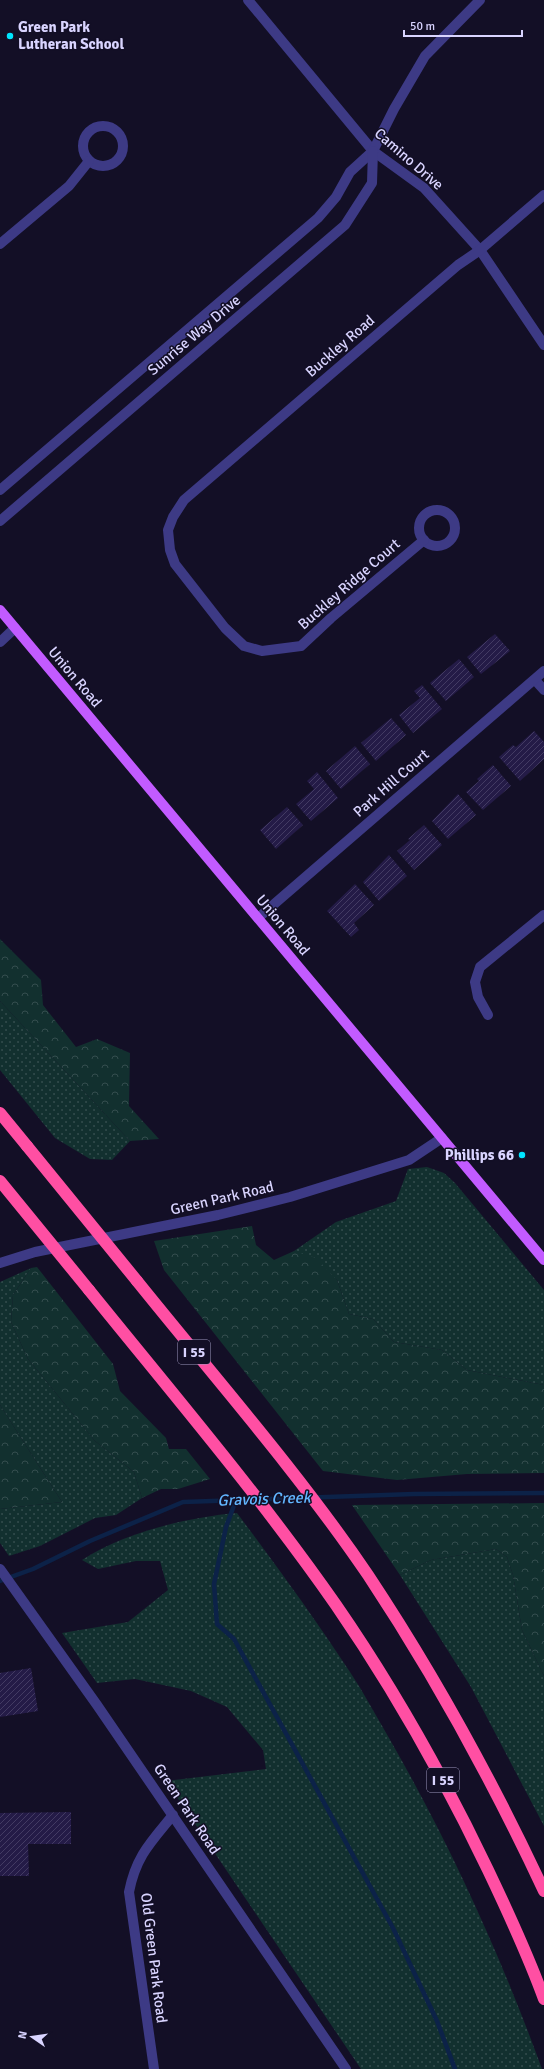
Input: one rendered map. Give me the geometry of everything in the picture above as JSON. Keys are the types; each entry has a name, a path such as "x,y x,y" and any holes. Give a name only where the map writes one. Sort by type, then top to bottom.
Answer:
{"highway":[{"name":"I 55","path":"0,1113 252,1422 332,1524 367,1574 428,1670 471,1744 544,1891"},
{"name":"I 55","path":"0,1181 197,1423 283,1532 315,1576 385,1680 429,1755 470,1833 507,1910 544,1999"}],"main road":[{"name":"Union Road","path":"0,610 544,1260"}],"street":[{"name":"Camino Drive","path":"248,0 373,151 424,188 480,250 544,345"},
{"name":"Sunrise Way Drive","path":"0,490 318,218 336,197 350,172 373,151 394,109 425,56 480,0"},
{"name":"Sunrise Way Drive","path":"0,521 345,225 372,183 373,151"},
{"path":"0,244 69,186 89,161"},
{"name":"Buckley Road","path":"168,530 173,516 184,500 458,265 480,250 544,195"},
{"name":"Buckley Ridge Court","path":"168,530 170,550 175,564 226,628 244,646 262,651 301,646 424,540"},
{"path":"0,642 15,628"},
{"name":"Park Hill Court","path":"258,918 544,671"},
{"path":"535,680 544,690"},
{"path":"488,1016 478,997 475,982 480,968 544,915"},
{"name":"Green Park Road","path":"0,1263 35,1252 211,1217 290,1197 409,1160 442,1138"},
{"name":"Green Park Road","path":"0,1569 173,1815 346,2069"},
{"name":"Old Green Park Road","path":"154,2069 130,1892 133,1874 142,1852 173,1815"}],"green space":[{"path":"0,939 41,980 43,1005 76,1047 97,1039 130,1053 129,1106 159,1139 130,1141 0,1001"},
{"path":"0,1001 130,1141 112,1160 90,1159 55,1138 0,1070"},
{"path":"427,1167 444,1173 455,1183 544,1290 544,1385 467,1370 442,1350 394,1342 373,1319 349,1314 337,1280 294,1251 336,1222 396,1201 408,1169"},
{"path":"252,1226 256,1245 274,1260 294,1251 316,1258 337,1280 349,1314 373,1319 394,1342 442,1350 467,1370 544,1385 544,1473 467,1474 397,1480 323,1471 164,1270 154,1241"},
{"path":"37,1267 113,1364 120,1391 166,1438 169,1449 186,1449 210,1479 178,1489 161,1489 142,1498 134,1472 95,1441 28,1359 11,1322 13,1295 31,1268"},
{"path":"31,1268 13,1295 11,1322 28,1359 95,1441 134,1472 142,1498 116,1515 95,1518 40,1546 9,1556 0,1543 0,1509 62,1502 0,1405 0,1282"},
{"path":"0,1405 62,1502 0,1509"},
{"path":"544,1503 544,1676 522,1630 513,1575 507,1557 496,1549 431,1560 400,1575 352,1505"},
{"path":"237,1513 295,1591 350,1672 433,1818 473,1900 509,1984 542,2069 361,2069 166,1781 266,1769 263,1750 227,1707 191,1691 135,1679 97,1683 62,1633 128,1622 168,1590 160,1561 136,1561 98,1569 82,1560 98,1550 136,1534 198,1518"},
{"path":"496,1549 507,1557 513,1575 522,1630 544,1676 544,1826 471,1687 400,1575 431,1560"}],"building":[{"path":"495,634 510,651 481,674 467,657"},
{"path":"459,659 474,677 446,701 430,683"},
{"path":"422,685 442,709 413,733 399,715 420,698 414,691"},
{"path":"391,718 406,735 376,761 361,743"},
{"path":"534,731 544,742 544,759 520,781 499,757 513,745 516,747"},
{"path":"355,746 370,764 341,789 326,771"},
{"path":"493,765 511,786 483,810 466,792 479,781 477,779"},
{"path":"317,772 338,798 311,821 296,804 314,789 307,781"},
{"path":"458,794 476,815 448,839 432,821"},
{"path":"287,807 303,825 276,849 260,830"},
{"path":"424,825 442,845 414,870 397,851"},
{"path":"389,855 407,876 379,901 363,882"},
{"path":"355,884 374,905 354,923 359,930 351,937 327,911"},
{"path":"31,1668 38,1711 0,1717 0,1673"},
{"path":"71,1812 71,1844 28,1844 29,1876 0,1876 0,1813"}],"waterway":[{"name":"Gravois Creek","path":"0,1581 33,1569 90,1541 183,1502 414,1494 544,1493"},
{"path":"236,1500 226,1527 214,1584 217,1624 234,1639 393,1928 437,2021 455,2069"}],"place":[{"name":"Green Park Lutheran School","path":"10,36"},
{"name":"Phillips 66","path":"522,1155"}]}
